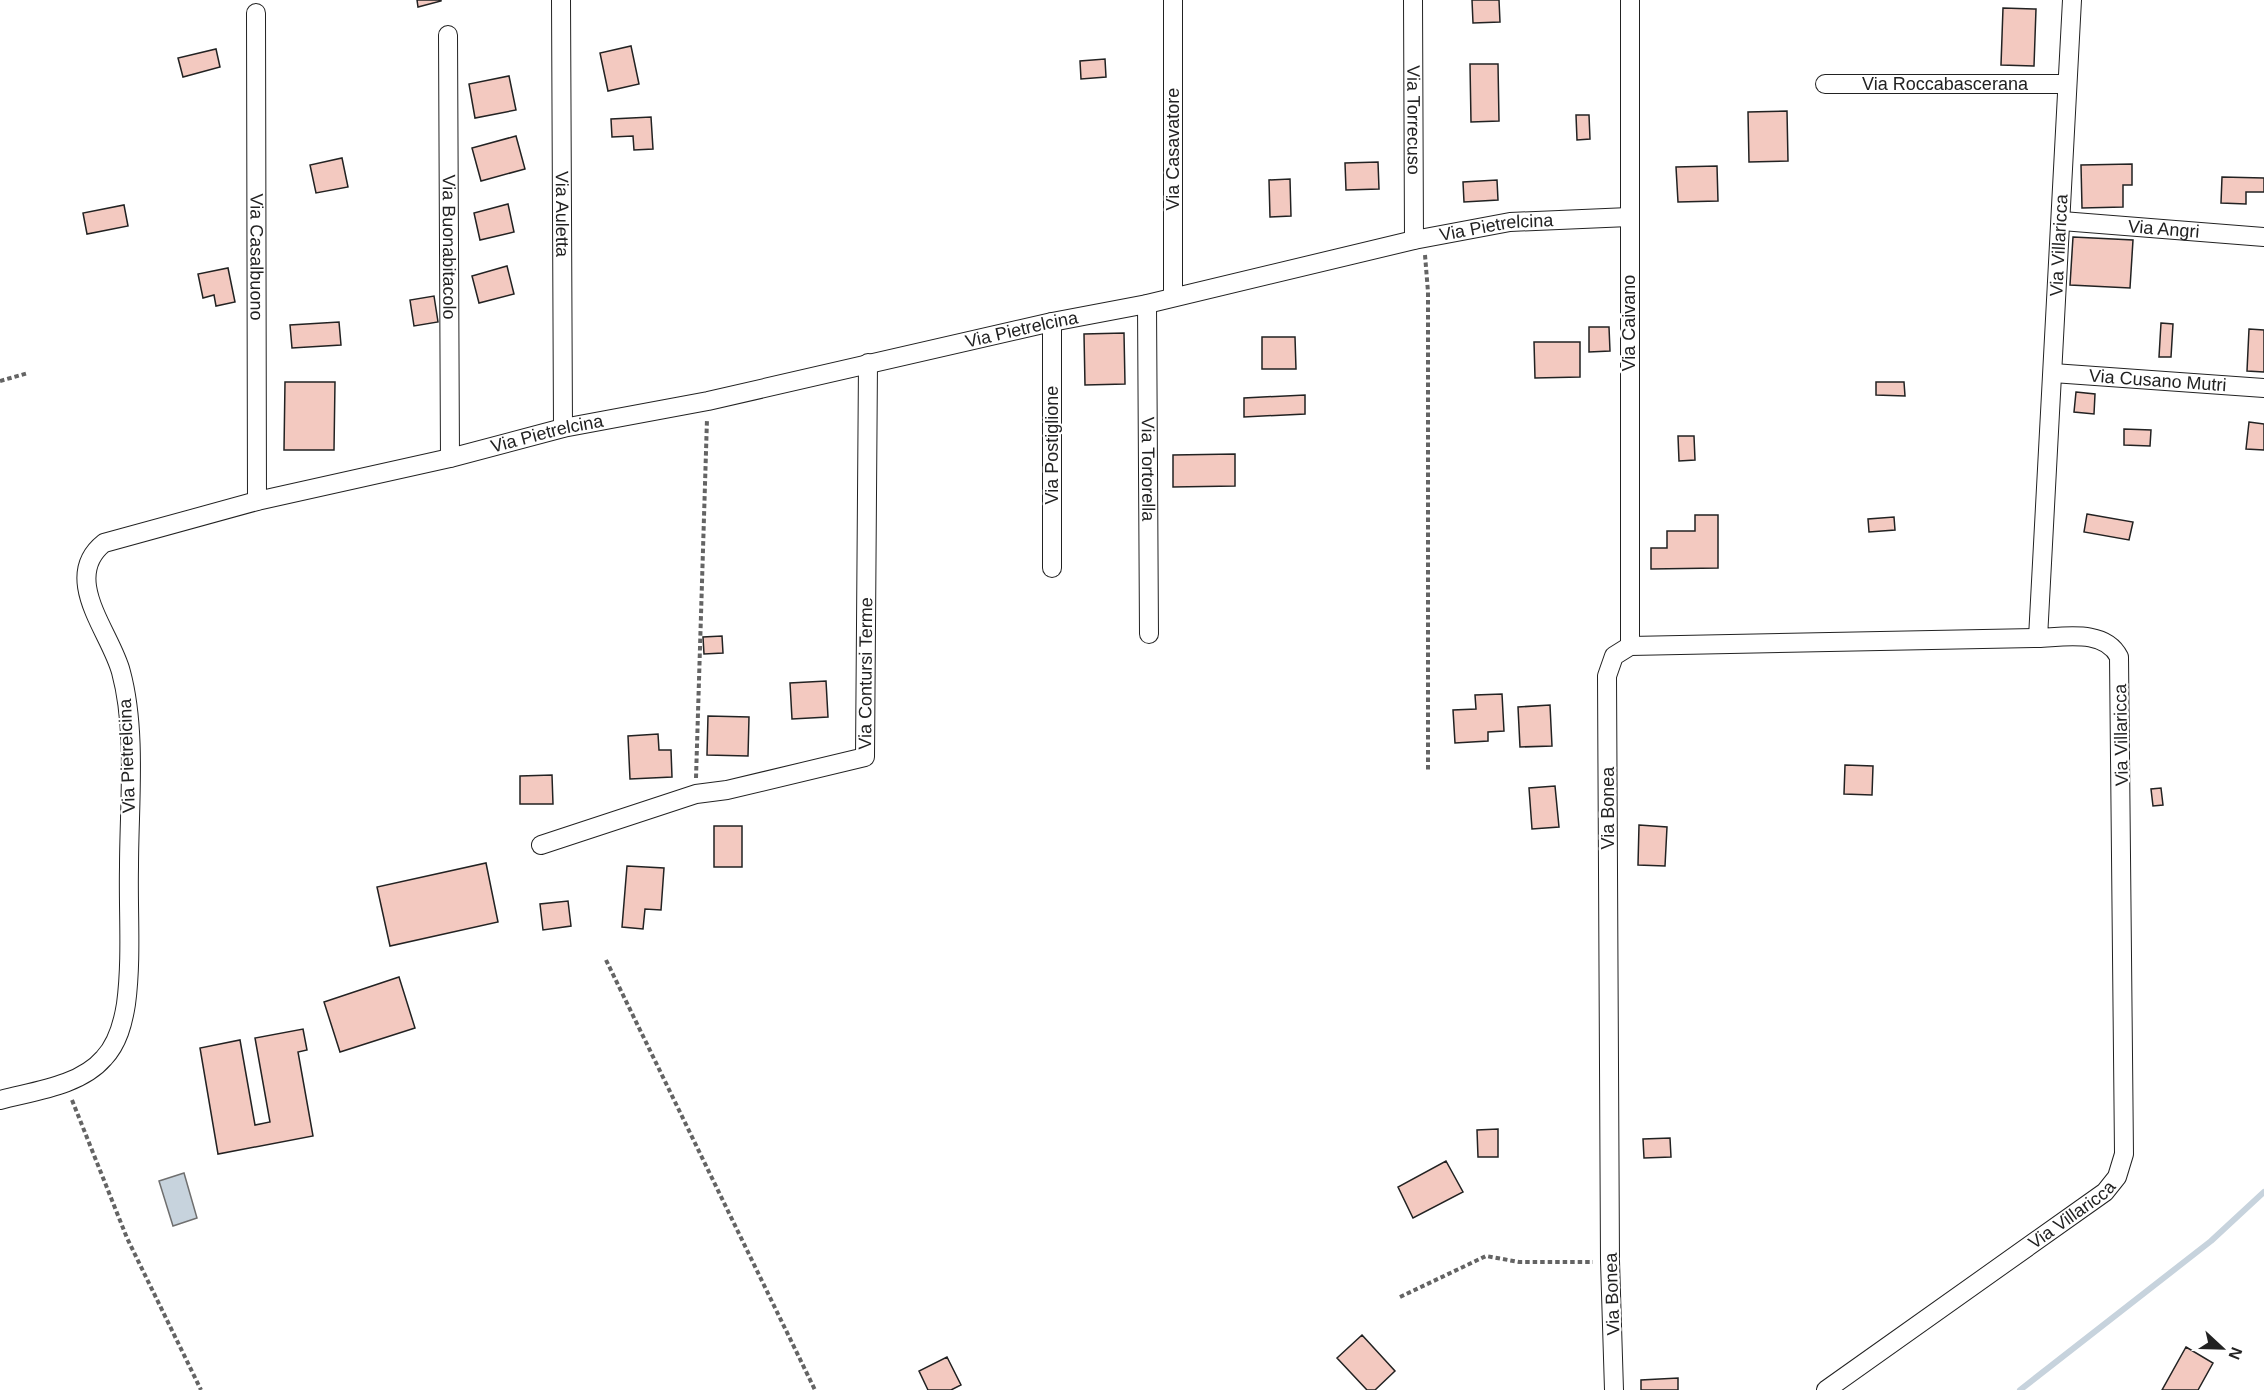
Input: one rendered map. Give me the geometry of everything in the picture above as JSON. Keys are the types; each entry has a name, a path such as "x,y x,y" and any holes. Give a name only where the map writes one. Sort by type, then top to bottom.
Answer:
{"street":[{"name":"Via Auletta","path":"561,0 563,428"},
{"name":"Via Casavatore","path":"1173,0 1173,297"},
{"name":"Via Torrecuso","path":"1413,0 1418,239"},
{"name":"Via Caivano","path":"1630,0 1630,646"},
{"name":"Via Villaricca","path":"1826,1390 2105,1192 2121,1168 2124,1129 2119,657 2105,641 2082,637 2038,638 2072,0"},
{"name":"Via Casalbuono","path":"256,13 257,501"},
{"name":"Via Buonabitacolo","path":"448,35 450,458"},
{"name":"Via Roccabascerana","path":"1825,84 2066,84"},
{"name":"Via Pietrelcina","path":"0,1100 65,1082 90,1070 110,1052 119,1032 127,990 128,707 118,659 88,595 88,564 94,551 115,538 257,501 450,458 563,428 708,400 1052,322 1147,304 1418,239 1510,222 1629,217"},
{"name":"Via Angri","path":"2062,221 2264,237"},
{"name":"Via Tortorella","path":"1147,304 1149,634"},
{"name":"Via Postiglione","path":"1052,322 1052,568"},
{"name":"Via Contursi Terme","path":"541,845 696,794 727,790 865,757 868,363"},
{"name":"Via Cusano Mutri","path":"2053,373 2264,388"},
{"path":"1630,646 2038,638"},
{"name":"Via Bonea","path":"1614,1390 1610,1261 1607,676 1614,656 1630,646"}],"path":[{"path":"1418,239 1428,292 1428,770"},
{"path":"0,381 28,373"},
{"path":"696,794 708,400"},
{"path":"606,960 815,1390"},
{"path":"65,1082 127,1238 201,1390"},
{"path":"1400,1297 1486,1256 1518,1262 1551,1264 1610,1261"}],"shaded area":[{"path":"184,1173 197,1218 173,1226 159,1181"}],"building":[{"path":"417,0 441,0 441,1 418,7"},
{"path":"1472,0 1499,0 1500,22 1473,23"},
{"path":"2003,8 2036,9 2034,66 2001,65"},
{"path":"631,46 639,84 608,91 600,53"},
{"path":"216,49 220,67 183,77 178,58"},
{"path":"1105,59 1106,77 1081,79 1080,61"},
{"path":"1470,64 1498,64 1499,121 1471,122"},
{"path":"509,76 516,110 475,118 469,84"},
{"path":"1787,111 1788,161 1749,162 1748,112"},
{"path":"1576,115 1589,115 1590,139 1577,140"},
{"path":"651,117 653,149 634,150 633,136 612,137 611,119"},
{"path":"516,136 525,169 481,181 472,148"},
{"path":"342,158 348,187 316,193 310,165"},
{"path":"1378,162 1379,189 1346,190 1345,163"},
{"path":"2132,164 2132,185 2123,185 2123,207 2082,208 2081,165"},
{"path":"1717,166 1718,201 1678,202 1676,167"},
{"path":"2222,177 2264,178 2264,192 2246,192 2246,204 2221,203"},
{"path":"1290,179 1291,216 1270,217 1269,180"},
{"path":"1497,180 1498,200 1464,202 1463,182"},
{"path":"508,204 514,232 480,240 474,213"},
{"path":"124,205 128,226 87,234 83,213"},
{"path":"2073,237 2133,240 2130,288 2070,285"},
{"path":"507,266 514,294 479,303 472,276"},
{"path":"228,268 235,302 216,306 214,295 203,298 198,274"},
{"path":"434,296 438,322 414,326 410,300"},
{"path":"339,322 341,345 292,348 290,325"},
{"path":"2161,323 2173,324 2171,357 2159,357"},
{"path":"1589,327 1609,327 1610,351 1589,352"},
{"path":"2249,329 2264,330 2264,372 2247,371"},
{"path":"1124,333 1125,384 1085,385 1084,334"},
{"path":"1262,337 1295,337 1296,369 1262,369"},
{"path":"1534,342 1580,342 1580,377 1535,378"},
{"path":"285,382 335,382 334,450 284,450"},
{"path":"1876,382 1904,382 1905,396 1876,395"},
{"path":"2076,392 2095,394 2094,414 2074,412"},
{"path":"1305,395 1305,414 1244,417 1244,398"},
{"path":"2249,422 2264,424 2264,450 2246,449"},
{"path":"2124,429 2151,430 2150,446 2124,445"},
{"path":"1678,436 1694,436 1695,460 1679,461"},
{"path":"1235,454 1235,486 1173,487 1173,455"},
{"path":"2087,514 2133,522 2129,540 2084,532"},
{"path":"1695,515 1718,515 1718,568 1651,569 1651,548 1667,548 1667,531 1695,531"},
{"path":"1894,517 1895,530 1869,532 1868,519"},
{"path":"722,636 723,653 704,654 703,637"},
{"path":"826,681 828,717 792,719 790,683"},
{"path":"1502,694 1504,731 1488,732 1488,741 1455,743 1453,710 1476,709 1475,695"},
{"path":"1550,705 1552,746 1520,747 1518,707"},
{"path":"708,716 749,717 748,756 707,755"},
{"path":"658,734 659,750 671,750 672,777 630,779 628,736"},
{"path":"1845,765 1873,766 1872,795 1844,794"},
{"path":"552,775 553,804 520,804 520,776"},
{"path":"1555,786 1559,827 1532,829 1529,788"},
{"path":"2161,788 2163,805 2153,806 2151,789"},
{"path":"1639,825 1667,827 1665,866 1638,865"},
{"path":"714,826 742,826 742,867 714,867"},
{"path":"486,863 498,922 390,946 377,887"},
{"path":"627,866 664,868 661,910 645,909 643,929 622,927"},
{"path":"568,901 571,926 543,930 540,904"},
{"path":"399,977 415,1028 340,1052 324,1002"},
{"path":"303,1029 307,1050 298,1052 313,1136 218,1154 200,1048 240,1040 255,1125 270,1122 255,1038"},
{"path":"1498,1129 1498,1157 1478,1157 1477,1130"},
{"path":"1670,1138 1671,1157 1644,1158 1643,1139"},
{"path":"1446,1161 1463,1192 1413,1218 1398,1187"},
{"path":"1362,1335 1395,1371 1375,1390 1367,1390 1337,1358"},
{"path":"2186,1347 2213,1363 2198,1390 2162,1390"},
{"path":"947,1357 961,1385 951,1390 928,1390 919,1371"},
{"path":"1678,1378 1678,1390 1641,1390 1641,1380"}],"waterway":[{"path":"2020,1390 2211,1241 2264,1192"}]}
